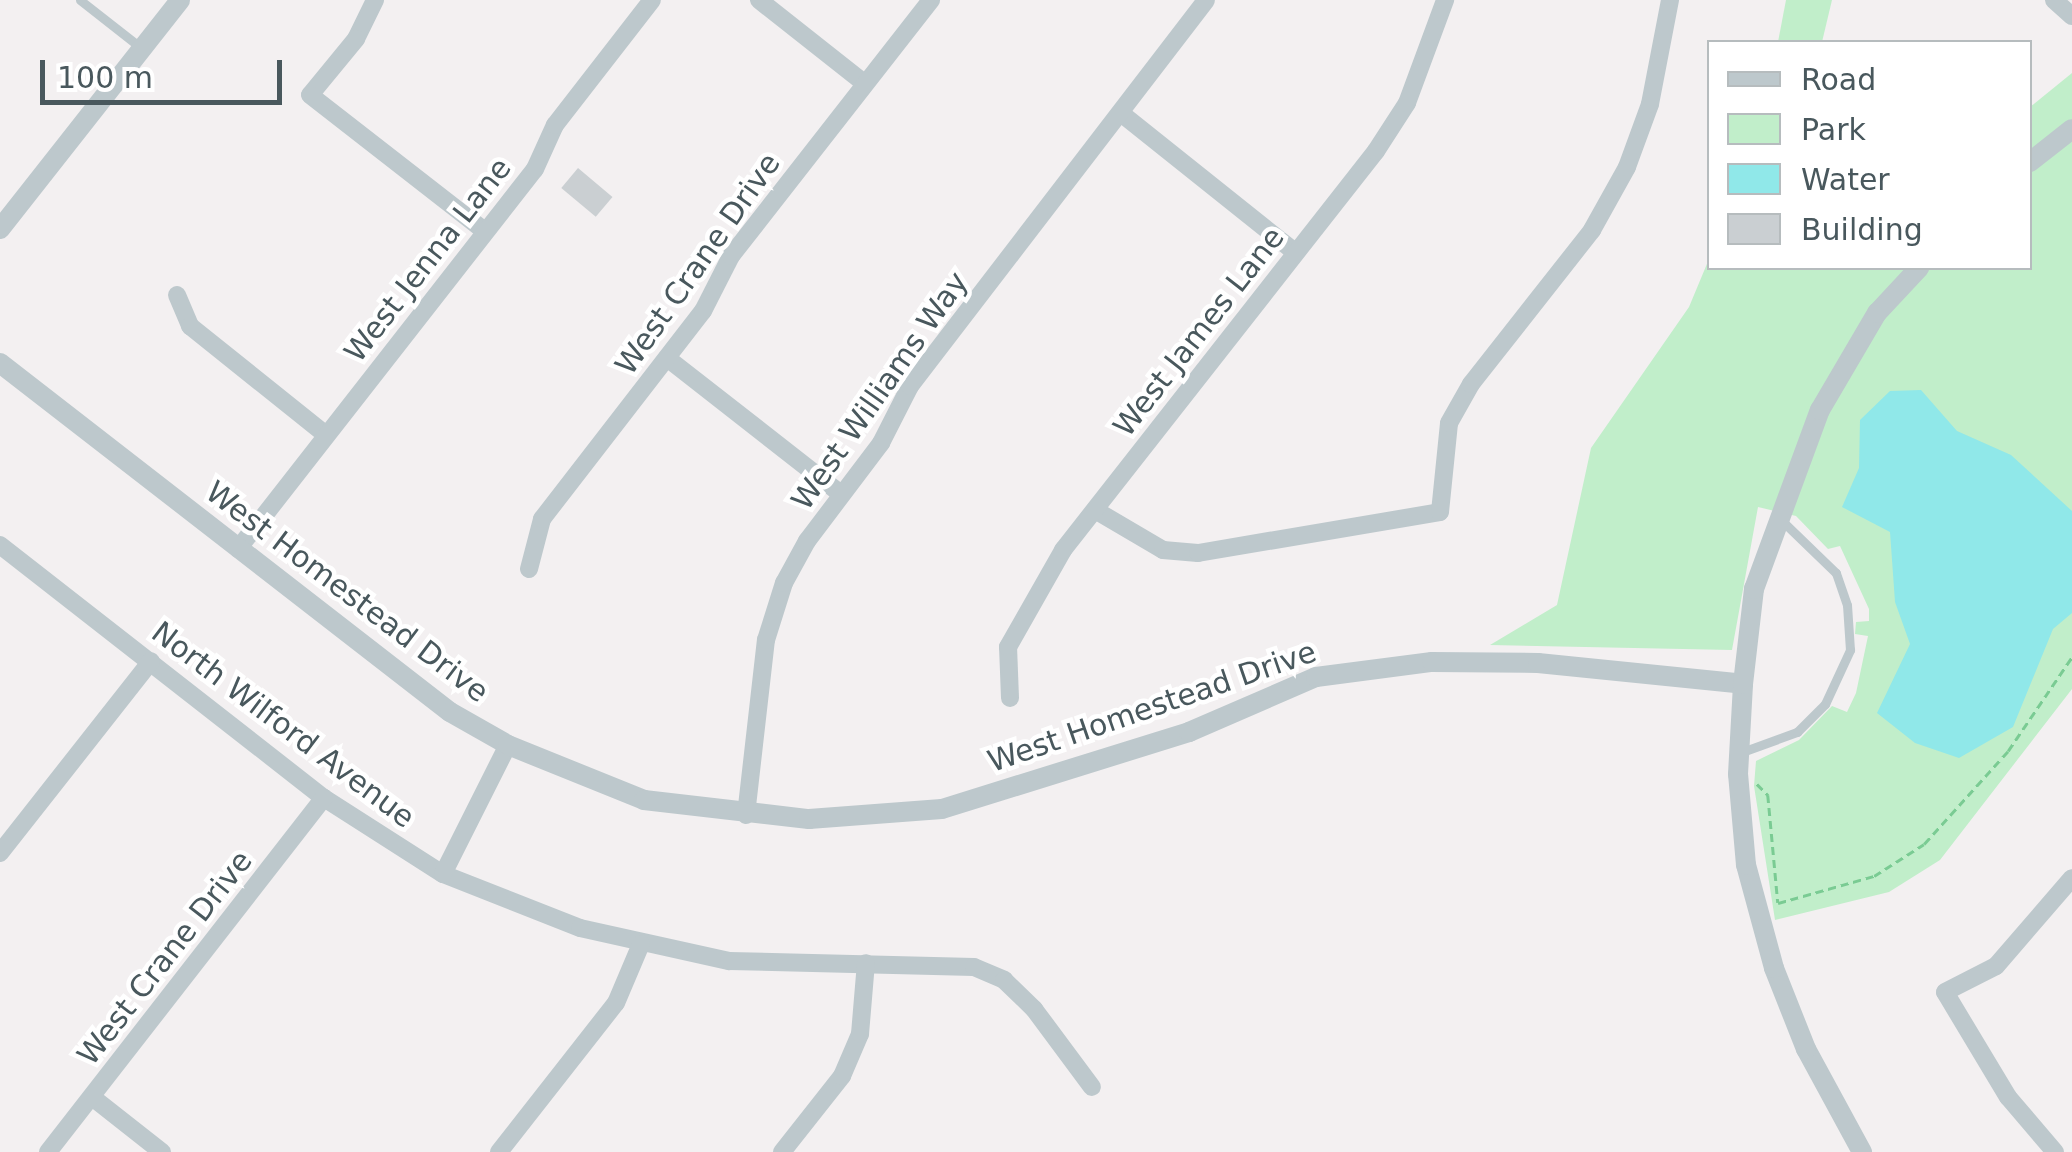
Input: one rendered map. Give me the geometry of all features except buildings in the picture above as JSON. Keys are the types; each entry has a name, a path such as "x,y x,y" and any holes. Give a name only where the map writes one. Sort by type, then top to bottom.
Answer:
{"street":[{"path":"0,228 180,0"},
{"path":"375,0 356,38 310,95 485,232"},
{"name":"West Jenna Lane","path":"238,549 485,232 652,0"},
{"path":"760,0 864,83"},
{"name":"West Crane Drive","path":"529,569 542,519 702,311 731,256 931,0"},
{"name":"West Williams Way","path":"746,815 770,626 784,583 841,494 881,443 910,386 1206,0"},
{"name":"West James Lane","path":"1010,698 1008,647 1062,550 1296,252 1407,103 1445,0"},
{"path":"1095,510 1163,550 1198,553 1440,512 1448,423 1592,230 1627,167 1650,104 1670,0"},
{"path":"2054,0 2072,16"},
{"path":"1122,114 1296,252"},
{"path":"2032,160 2072,129"},
{"path":"1853,1150 1774,968 1746,865 1740,752 1744,684 1754,589 1820,410 1878,314 1917,270"},
{"path":"176,295 190,326 326,435"},
{"path":"667,358 841,494"},
{"name":"West Homestead Drive","path":"0,363 450,712 508,746 644,800 746,815 875,817 942,809 1172,738 1316,677 1432,662 1538,663 1744,684"},
{"name":"North Wilford Avenue","path":"0,545 324,798 443,874 550,919 641,944 729,961 974,967 1004,980 1092,1087"},
{"path":"0,853 151,660"},
{"path":"443,874 508,746"},
{"name":"West Crane Drive","path":"48,1152 324,798"},
{"path":"2055,1152 2008,1097 1945,992 1996,966 2072,878"},
{"path":"499,1152 616,1003 641,944"},
{"path":"782,1152 842,1076 854,1048 866,964"},
{"path":"92,1096 162,1152"}],"lane":[{"path":"80,0 142,48"},
{"path":"1740,752 1797,732 1832,692 1850,650 1847,606 1836,573 1778,518"}],"path":[{"path":"1756,771 1768,795 1778,903 1838,890 1904,862 1924,844 2027,730 2072,656"}],"green space":[{"path":"1786,0 1832,0 1822,40 1778,40"},
{"path":"2072,73 2072,689 1940,860 1889,892 1775,920 1754,786 1756,761 1799,740 1832,706 1847,712 1856,693 1868,636 1855,634 1856,622 1869,621 1869,609 1840,546 1828,549 1796,516 1758,507 1732,650 1490,645 1557,605 1591,448 1689,307 1707,264 1707,270 2032,270 2032,105"}],"water":[{"path":"1921,390 1957,431 2011,455 2072,511 2072,613 2053,629 2013,727 1959,758 1915,743 1877,713 1910,644 1895,602 1890,532 1842,507 1859,468 1860,420 1890,391"}]}
